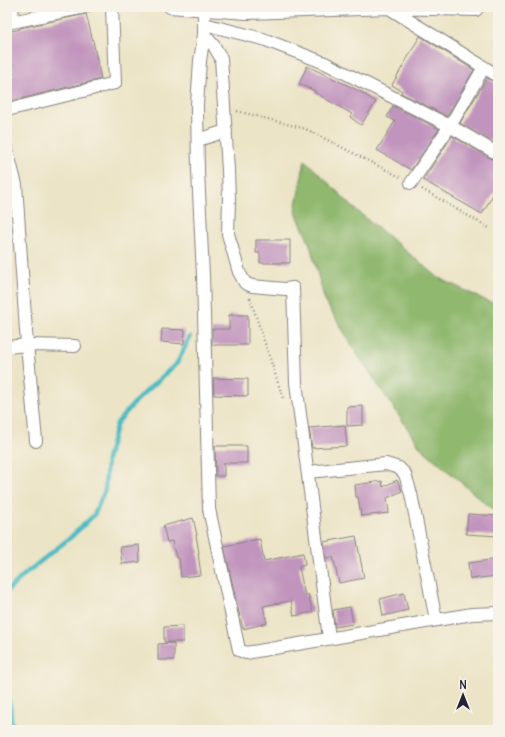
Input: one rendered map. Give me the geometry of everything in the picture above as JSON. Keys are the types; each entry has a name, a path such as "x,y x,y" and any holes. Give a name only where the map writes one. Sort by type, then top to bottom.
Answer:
{"street":[{"path":"12,7 10,22 85,7"},
{"path":"7,110 115,83 112,7"},
{"path":"170,7 204,10 389,7 476,10 476,7"},
{"path":"389,7 498,76"},
{"path":"204,10 204,29 197,105 210,509 239,650 246,653 472,614 498,613"},
{"path":"204,29 222,58 229,199 228,234 239,272 245,283 252,286 285,289 293,288 296,383 329,638"},
{"path":"204,29 263,39 325,63 450,126 498,154"},
{"path":"411,183 450,126 484,67"},
{"path":"198,140 226,131"},
{"path":"7,150 36,441"},
{"path":"7,347 27,345 75,346"},
{"path":"308,472 386,464 399,468 405,474 411,494 436,620"}],"path":[{"path":"224,108 306,129 411,183 491,228"},
{"path":"245,283 285,404"}],"green space":[{"path":"305,160 356,210 439,278 487,301 498,304 498,510 492,509 421,448 361,360 325,301 310,245 295,210"}],"building":[{"path":"86,14 101,79 7,102 7,77 14,75 7,46 7,32"},
{"path":"420,36 474,70 447,116 401,93 402,91 392,85"},
{"path":"307,66 361,92 376,102 361,125 350,117 352,114 314,92 315,91 299,84"},
{"path":"487,78 498,84 498,145 460,123"},
{"path":"393,106 439,129 411,170 377,150 395,121 387,117"},
{"path":"452,136 498,161 498,186 482,214 423,180"},
{"path":"256,240 290,240 290,263 260,263 260,253 256,253"},
{"path":"229,315 248,315 248,345 212,345 212,329 229,329"},
{"path":"162,329 185,330 184,344 161,342"},
{"path":"213,378 248,379 248,396 214,395"},
{"path":"363,406 363,425 347,426 347,407"},
{"path":"345,425 347,446 312,448 309,428"},
{"path":"215,446 247,446 247,463 224,463 224,476 216,476"},
{"path":"397,480 402,491 387,498 389,513 361,516 358,497 356,497 355,485 382,481 383,487"},
{"path":"468,514 498,516 498,536 466,534"},
{"path":"193,518 197,535 201,575 181,577 179,558 176,558 172,541 167,542 163,526"},
{"path":"356,536 364,578 339,583 333,557 326,558 324,542"},
{"path":"260,539 264,561 303,553 305,565 299,567 305,596 308,594 313,612 294,616 291,601 263,606 267,623 243,629 224,546"},
{"path":"139,545 140,562 122,564 120,547"},
{"path":"498,559 498,576 470,579 468,563"},
{"path":"404,593 408,610 383,616 380,599"},
{"path":"350,607 353,624 335,627 333,610"},
{"path":"183,626 183,642 164,642 164,627"},
{"path":"174,643 174,660 158,660 158,644"}],"waterway":[{"path":"7,591 26,573 71,537 94,515 105,490 107,459 117,423 136,401 177,363 190,337"},
{"path":"7,696 10,706 12,730"}]}
